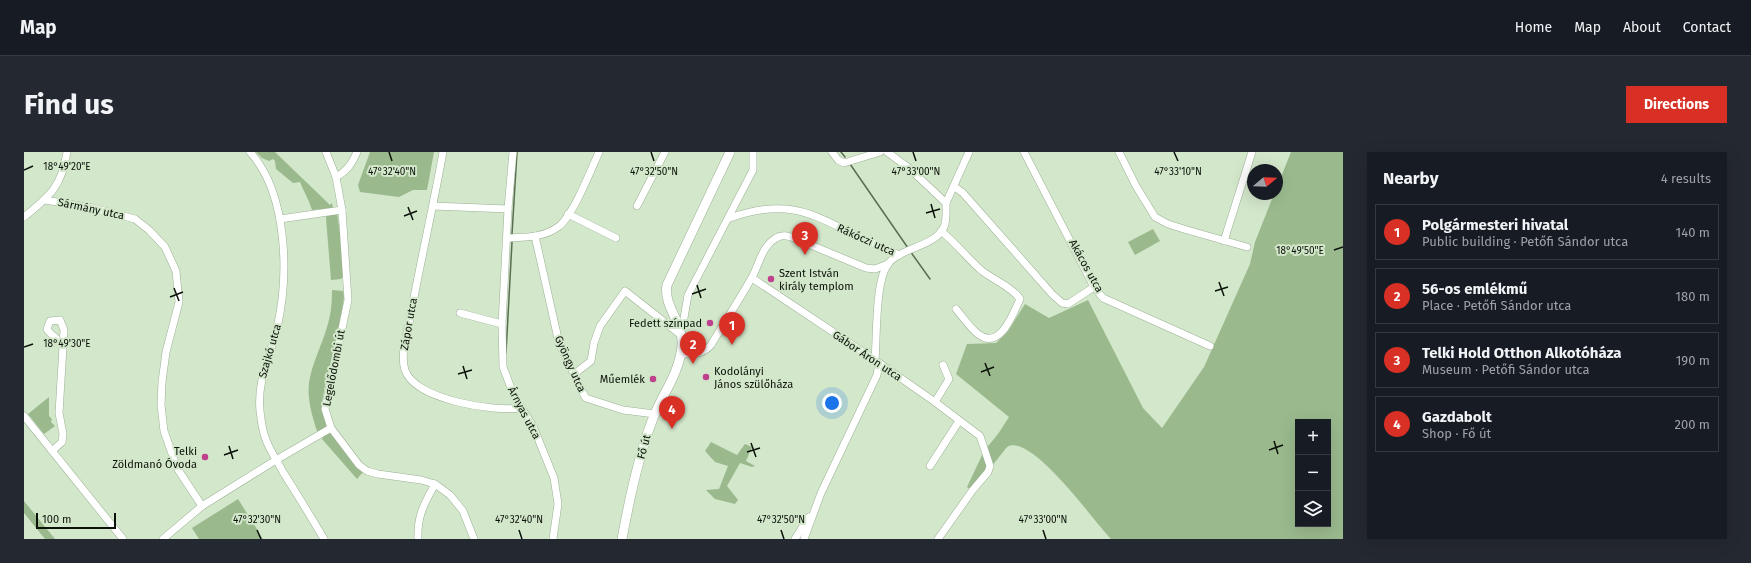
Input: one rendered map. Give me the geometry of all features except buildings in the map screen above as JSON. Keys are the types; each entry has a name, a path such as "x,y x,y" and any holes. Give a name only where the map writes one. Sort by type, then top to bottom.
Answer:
{"main road":[{"name":"Fő út","path":"622,539 646,439 655,414 676,370 683,345 681,335 667,300 667,285 730,152"}],"street":[{"path":"24,217 45,200 58,184 65,169 67,152"},
{"name":"Szajkó utca","path":"250,152 264,170 272,191 280,219 284,270 283,300 276,330 263,371 260,409 264,436 276,460 324,539"},
{"name":"Legelődombi út","path":"326,152 336,176 342,210 348,300 325,409 331,428 359,465 367,471 421,480 434,484 450,495 463,512 474,539"},
{"path":"336,176 346,171 357,152"},
{"name":"Zápor utca","path":"443,152 404,350 405,368 412,381 424,388 457,402 487,408 521,408"},
{"name":"Árnyas utca","path":"513,152 508,209 502,324 503,367 508,382 521,408 533,426 555,485 558,504 553,539"},
{"path":"507,238 535,236 558,227 575,204 599,152"},
{"path":"638,206 665,152"},
{"name":"Fő út","path":"681,335 688,295 730,218 753,170 753,152"},
{"path":"832,152 841,162 857,155 880,152"},
{"path":"887,152 908,168 946,203"},
{"path":"956,308 977,334 985,338 994,338 1001,334 1020,299 1016,293 982,271 953,240 941,231 944,226 946,203 969,152"},
{"name":"Akácos utca","path":"1024,152 1094,287 1103,298 1210,346"},
{"path":"1224,241 1252,152"},
{"path":"1121,153 1136,186 1156,217 1168,224 1247,247"},
{"path":"954,187 959,190 1052,294 1062,303 1068,304 1094,287"},
{"name":"Sármány utca","path":"45,200 93,208 135,219 149,230 165,247 176,271 179,302 166,352 162,382 161,405 164,431 177,468 202,506"},
{"path":"433,206 508,209"},
{"name":"Rákóczi utca","path":"730,218 745,213 779,209 806,213 898,255 922,246 941,231"},
{"path":"280,219 342,210"},
{"path":"568,214 616,238"},
{"path":"681,354 700,353 706,350 752,278 757,265 769,244 777,237 786,235 866,268 875,269 888,264 898,255"},
{"name":"Gyöngy utca","path":"535,236 559,343 586,398 623,410 655,414"},
{"path":"804,539 812,516 877,375 878,289 888,264"},
{"name":"Gábor Áron utca","path":"752,278 935,402 980,436 990,466 988,472 972,491 938,539"},
{"path":"574,374 591,362 594,343 600,326 625,291 681,335"},
{"path":"460,313 502,324"},
{"path":"52,451 62,442 63,434 59,413 62,345"},
{"path":"935,402 948,379 944,365"},
{"path":"24,416 123,539"},
{"path":"930,466 959,421"},
{"path":"162,539 202,506 331,428"},
{"path":"418,539 418,525 422,508 434,484"},
{"path":"795,539 809,517 812,516"}],"green space":[{"path":"256,152 275,152 330,205 332,203 333,208 312,210 300,182 293,183 276,169 275,161 273,159 269,161 262,158"},
{"path":"370,152 434,152 427,190 413,190 399,197 360,192 358,185"},
{"path":"1291,152 1343,152 1343,539 1111,539 1062,481 1046,465 1031,453 1018,446 1007,447 972,491 967,487 984,451 998,434 1009,417 956,374 967,344 996,343 1008,331 1025,304 1049,318 1088,300 1143,408 1162,428 1204,367 1250,264 1255,242 1272,200 1283,200 1283,172"},
{"path":"337,213 344,275 341,279 331,280 326,218 327,214"},
{"path":"1153,229 1160,241 1135,255 1128,242"},
{"path":"332,290 343,291 344,297 338,335 326,379 322,403 327,425 323,430 317,431 309,401 309,383 312,368 328,322 331,309"},
{"path":"49,397 49,416 52,419 51,422 55,426 44,434 28,414"},
{"path":"331,433 363,472 357,479 322,439 324,436"},
{"path":"711,442 737,455 745,444 752,447 746,461 755,466 752,467 740,463 727,486 738,500 735,504 715,499 706,490 719,489 728,466 715,462 705,451"},
{"path":"238,499 263,539 199,539 192,528"},
{"path":"24,501 55,539 45,539 24,513"}],"waterway":[{"path":"512,234 517,152"},
{"path":"841,152 845,157"},
{"path":"850,164 908,248"},
{"path":"506,353 512,242"},
{"path":"910,251 930,279"}],"place":[{"name":"Telki Hold Otthon Alkotóháza","path":"805,255"},
{"name":"Szent István király templom","path":"771,279"},
{"name":"Fedett színpad","path":"710,323"},
{"name":"Polgármesteri hivatal","path":"732,345"},
{"name":"56-os emlékmű","path":"693,364"},
{"name":"Kodolányi János szülőháza","path":"706,377"},
{"name":"Műemlék","path":"653,379"},
{"name":"Gazdabolt","path":"672,429"},
{"name":"Telki Zöldmanó Óvoda","path":"205,457"}]}
